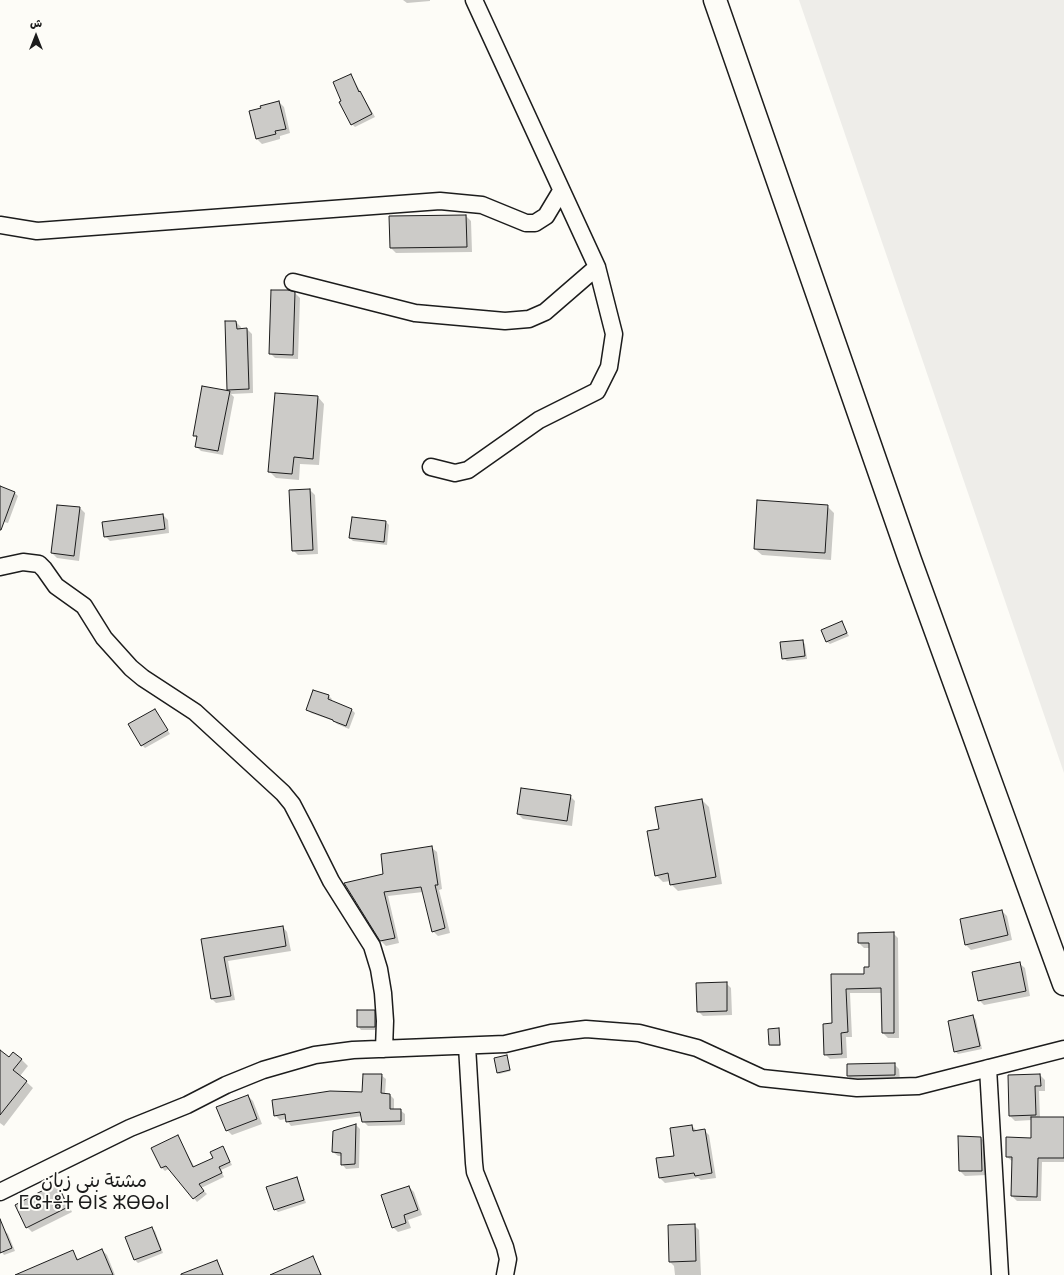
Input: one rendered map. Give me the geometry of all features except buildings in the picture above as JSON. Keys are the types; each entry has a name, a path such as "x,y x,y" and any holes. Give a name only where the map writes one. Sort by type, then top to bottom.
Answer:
{"main road":[{"path":"715,0 910,560 1064,984"}],"street":[{"path":"431,467 455,473 468,470 539,420 597,391 609,367 614,334 597,267 474,0"},
{"path":"0,225 37,231 440,201 482,205 526,224 535,224 546,216 561,191"},
{"path":"293,282 415,313 505,321 529,319 545,312 597,267"},
{"path":"0,567 23,562 39,564 56,586 84,606 104,638 131,668 143,678 195,712 283,793 292,804 331,881 372,946 379,969 385,1021 384,1049"},
{"path":"0,1192 130,1128 187,1105 226,1085 262,1070 315,1055 353,1050 504,1044 551,1033 586,1029 639,1033 697,1048 762,1078 857,1088 918,1086 1064,1049"},
{"path":"467,1046 474,1168 508,1258 505,1275"},
{"path":"988,1068 1000,1275"}],"shaded area":[{"path":"799,0 1064,0 1064,773"}],"district":[{"name":"مشتة بني زبان ⵎⵛⵜⴻⵜ ⴱⵏⵉ ⵣⴱⴱⴰⵏ","path":"94,1193"}]}
